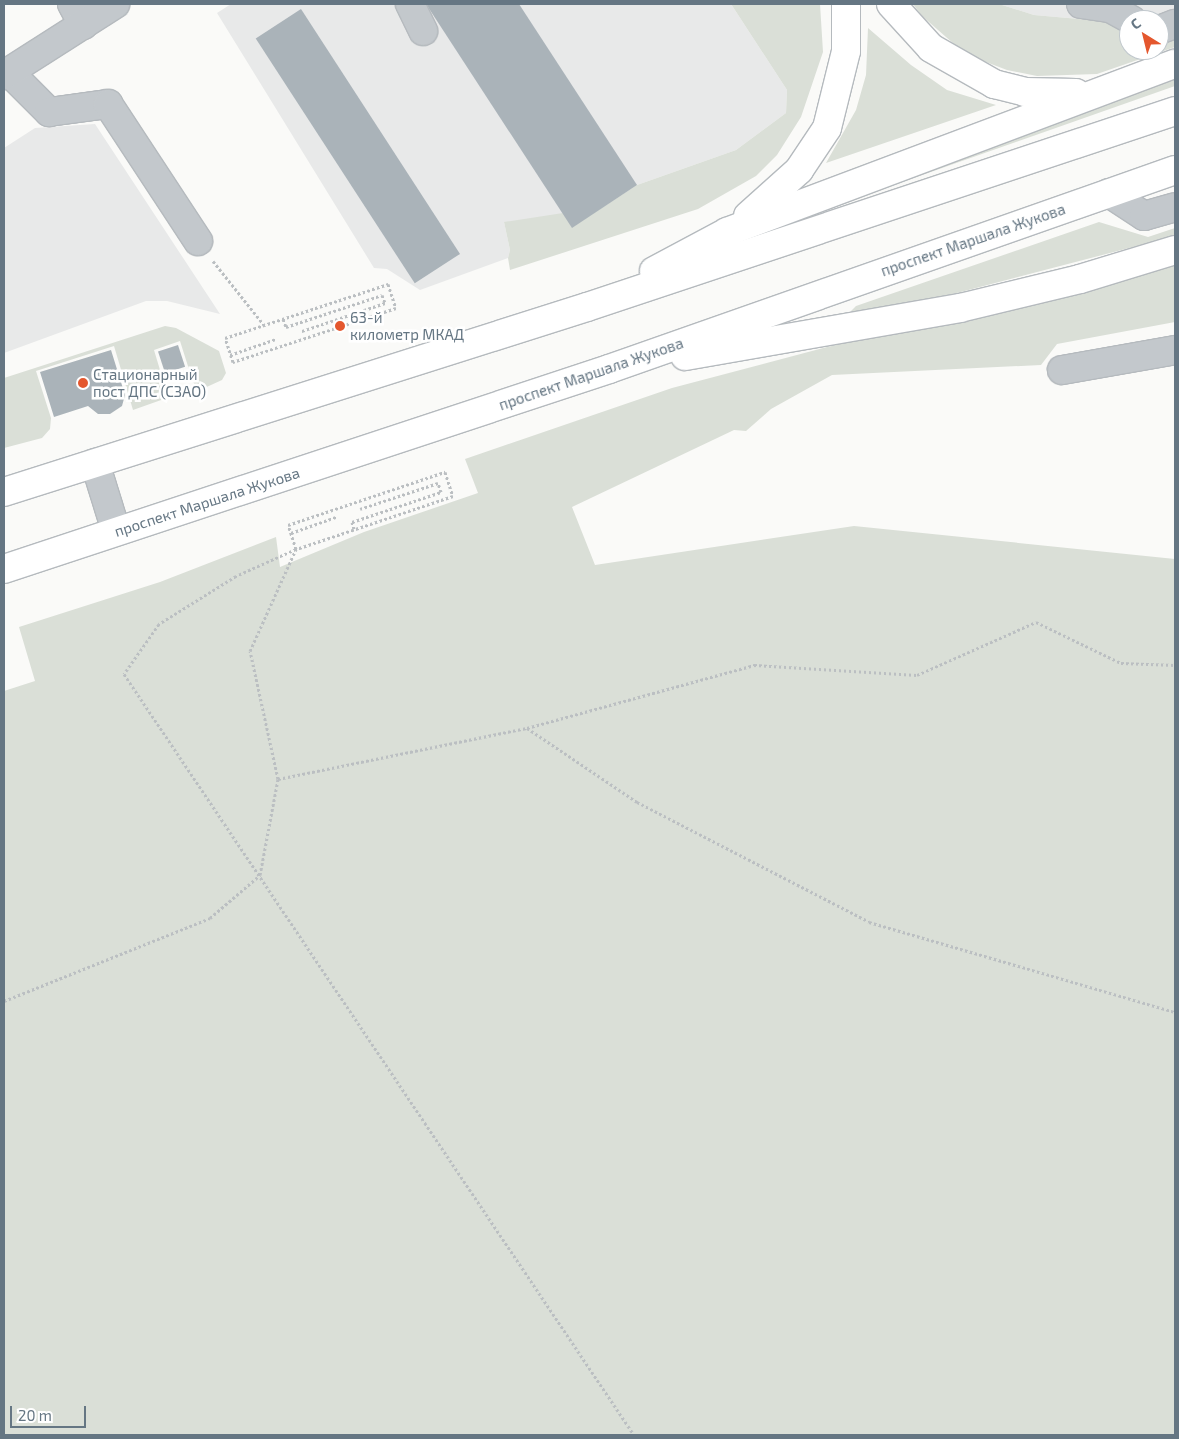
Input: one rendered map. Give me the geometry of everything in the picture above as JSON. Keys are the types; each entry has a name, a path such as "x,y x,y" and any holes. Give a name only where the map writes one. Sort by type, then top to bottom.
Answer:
{"main road":[{"path":"727,232 765,203 799,170 827,128 846,51 846,4"},
{"path":"891,4 931,48 994,84 1026,92 1049,94 1100,90"},
{"path":"587,306 727,232 1100,90 1175,64"},
{"path":"4,492 587,306 1175,110"},
{"name":"проспект Маршала Жукова","path":"4,569 609,369 1175,170"},
{"path":"609,369 960,308 1080,279 1175,250"}],"street":[{"path":"115,4 78,14 6,74 49,112 108,104 198,241"},
{"path":"410,4 423,31"},
{"path":"1089,4 1110,8 1119,13"},
{"path":"1109,193 1144,216 1175,207"},
{"path":"1062,370 1175,350"},
{"path":"95,463 116,532"}],"path":[{"path":"198,241 264,325"},
{"path":"388,284 396,308 233,362 225,338 264,325 388,284"},
{"path":"283,319 286,327 382,295 385,302 302,331"},
{"path":"230,355 276,340"},
{"path":"4,1001 210,918 260,876 278,779 250,651 296,549 288,525 445,472 453,496 296,549 236,576 159,624 124,674 260,876 634,1435"},
{"path":"354,529 352,522 441,492 438,482 360,509"},
{"path":"291,533 336,517"},
{"path":"278,779 527,728 754,665 918,675 1036,622 1121,663 1175,665"},
{"path":"527,728 637,802 869,922 1175,1012"}],"shaded area":[{"path":"231,4 731,4 787,90 786,113 736,150 637,185 572,228 504,222 510,250 508,258 420,290 387,269 374,268 217,13"},
{"path":"731,4 820,4 823,52 801,117 777,155 756,176 698,209 510,270 508,258 510,250 504,222 563,213 572,227 637,185 736,150 786,113 787,90"},
{"path":"913,4 999,4 1034,15 1102,21 1119,28 1119,60 1137,60 1097,74 1037,76 1007,70 978,59 954,44 922,16"},
{"path":"999,4 1175,4 1175,8 1169,11 1119,10 1119,28 1102,21 1034,15"},
{"path":"868,28 911,65 947,90 996,105 826,163 856,110 866,75"},
{"path":"1175,33 1175,47 1169,49 1169,34"},
{"path":"1175,77 1175,86 820,211"},
{"path":"95,124 220,314 167,301 146,301 4,353 4,148 35,128"},
{"path":"1099,222 1148,237 1175,228 1175,236 957,293 858,315 851,311 856,306"},
{"path":"1175,262 1175,322 1057,344 1041,365 832,375 771,409 746,431 734,430 572,507 595,565 854,526 1175,559 1175,1435 4,1435 4,691 35,681 19,627 160,582 276,537 280,567 364,532 478,493 465,459 672,388 827,347 1039,301"},
{"path":"165,326 176,328 219,351 226,373 222,380 200,390 193,382 180,341 154,350 166,390 164,399 133,410 114,346 36,371 51,418 50,429 42,438 4,448 4,378"}],"building":[{"path":"426,4 519,4 637,185 572,228"},
{"path":"301,9 460,254 415,283 256,38"},
{"path":"178,345 185,367 165,373 158,351"},
{"name":"Стационарный пост ДПС (СЗАО)","path":"111,350 125,395 122,406 110,414 98,414 88,406 54,417 40,372"}],"place":[{"name":"63-й километр МКАД","path":"340,326"},
{"name":"Стационарный пост ДПС (СЗАО)","path":"83,383"}]}
